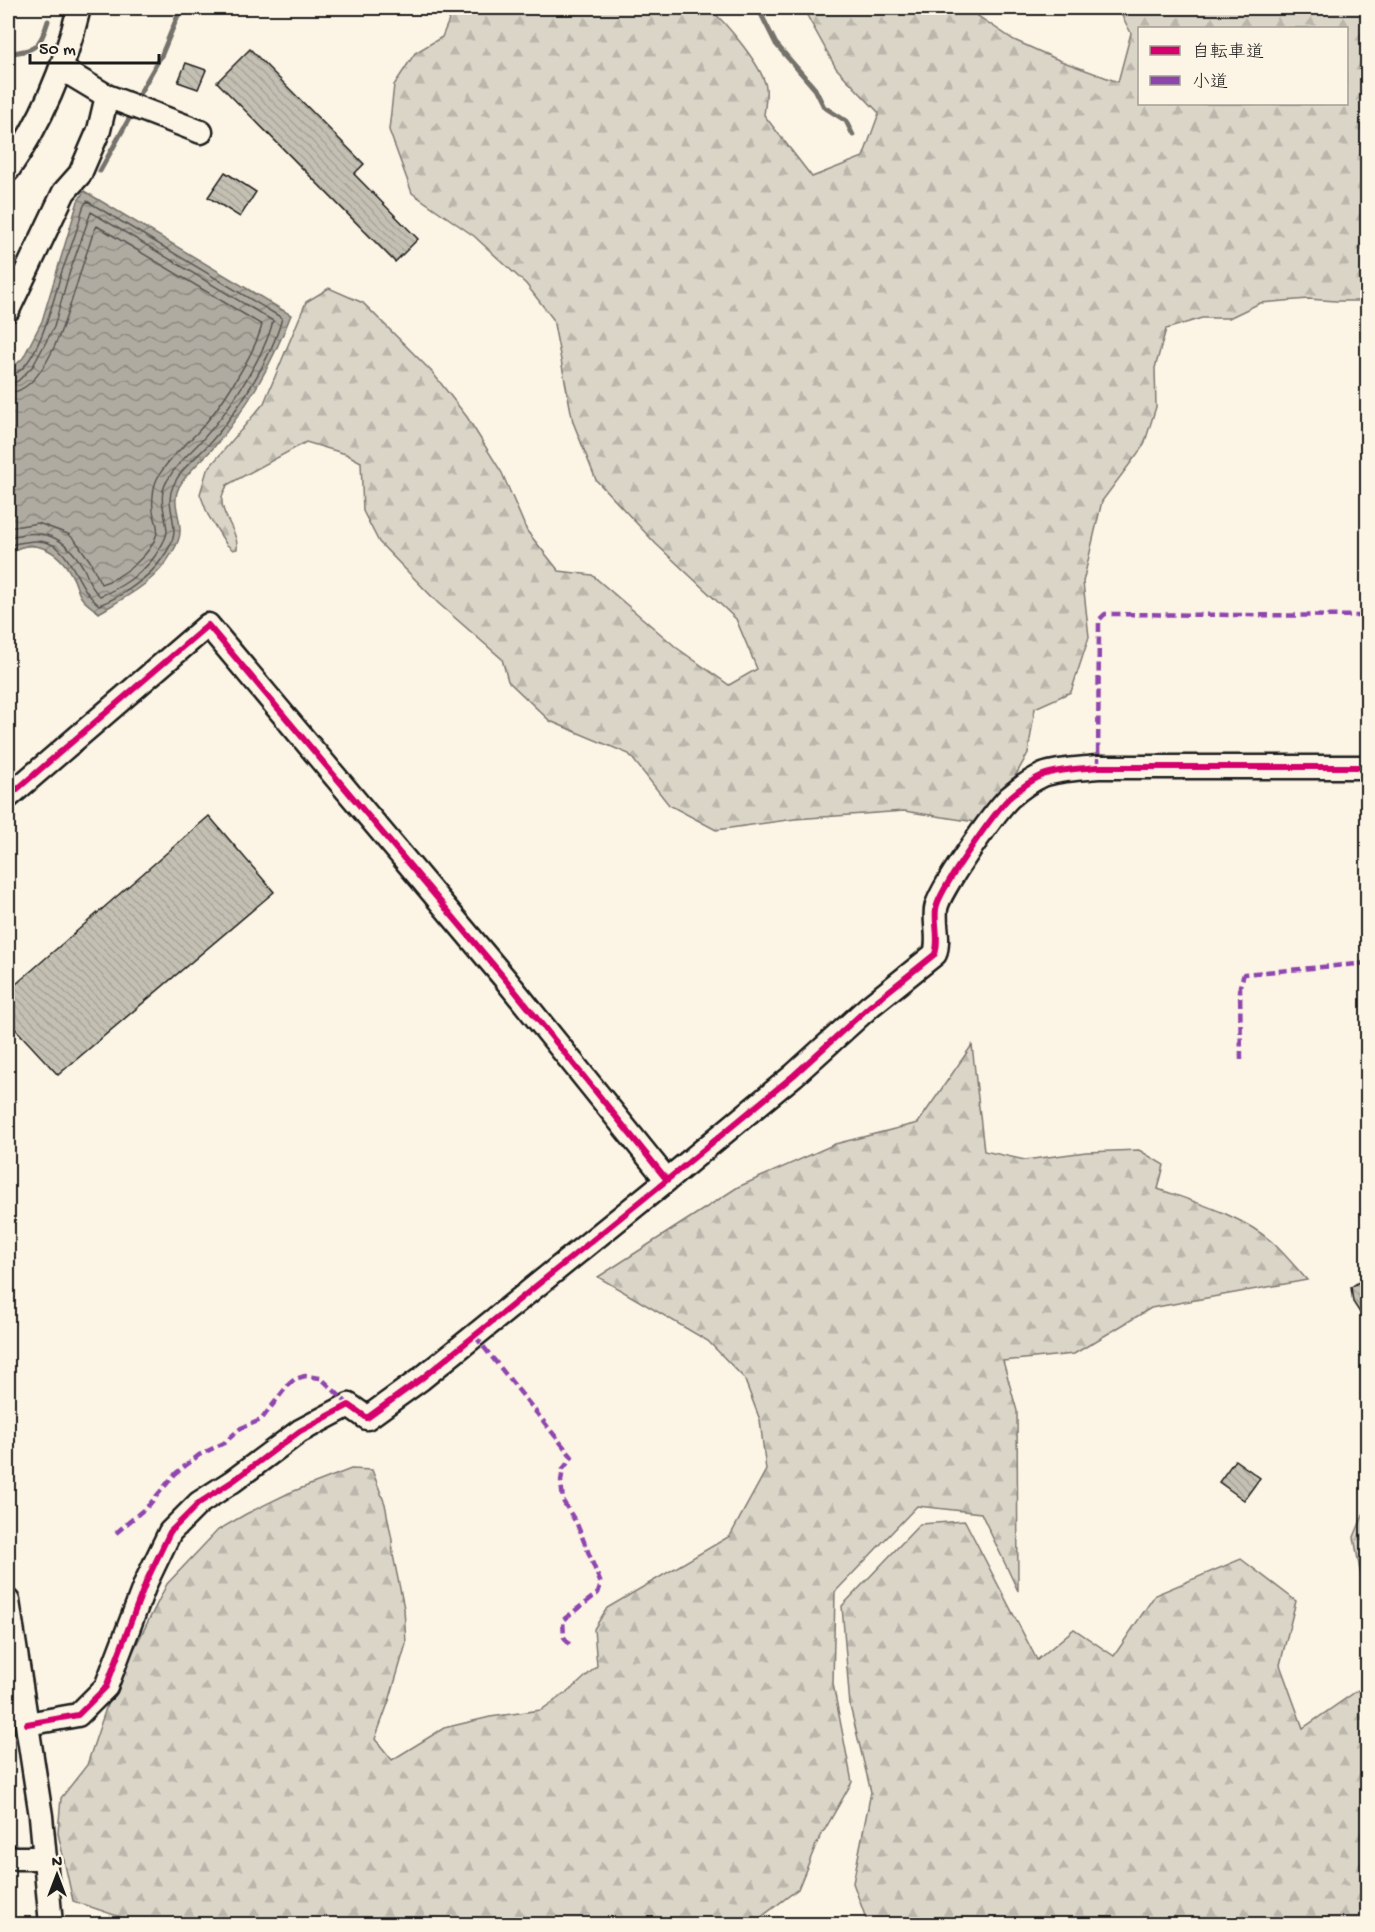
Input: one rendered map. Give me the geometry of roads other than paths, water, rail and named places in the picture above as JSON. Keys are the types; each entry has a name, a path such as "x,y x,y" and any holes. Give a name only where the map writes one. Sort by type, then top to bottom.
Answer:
{"street":[{"path":"8,170 33,128 62,69 79,8"},
{"path":"62,69 107,96 201,132"},
{"path":"8,310 64,192 80,174 99,130 107,96"},
{"path":"8,797 208,625 507,980 667,1180"},
{"path":"27,1724 78,1715 106,1687 146,1582 170,1532 199,1503 233,1481 300,1431 349,1405 367,1418 421,1379 794,1075 870,1006 935,954 938,945 936,908 942,894 979,836 1009,799 1043,776 1098,767 1368,767"},
{"path":"8,1601 41,1816 51,1924"},
{"path":"8,1858 45,1858"}],"water":[{"path":"84,191 291,315 276,351 249,399 215,446 191,470 179,487 176,504 180,535 172,553 149,581 99,613 83,599 67,567 53,553 44,548 27,546 8,554 8,372 23,358 42,321 78,201"}],"waterway":[{"path":"137,98 162,54 181,8"},
{"path":"758,8 776,44 815,89 824,107 846,121 853,135"},
{"path":"8,53 25,51 35,46 42,37 48,21"},
{"path":"100,171 130,117"}]}
